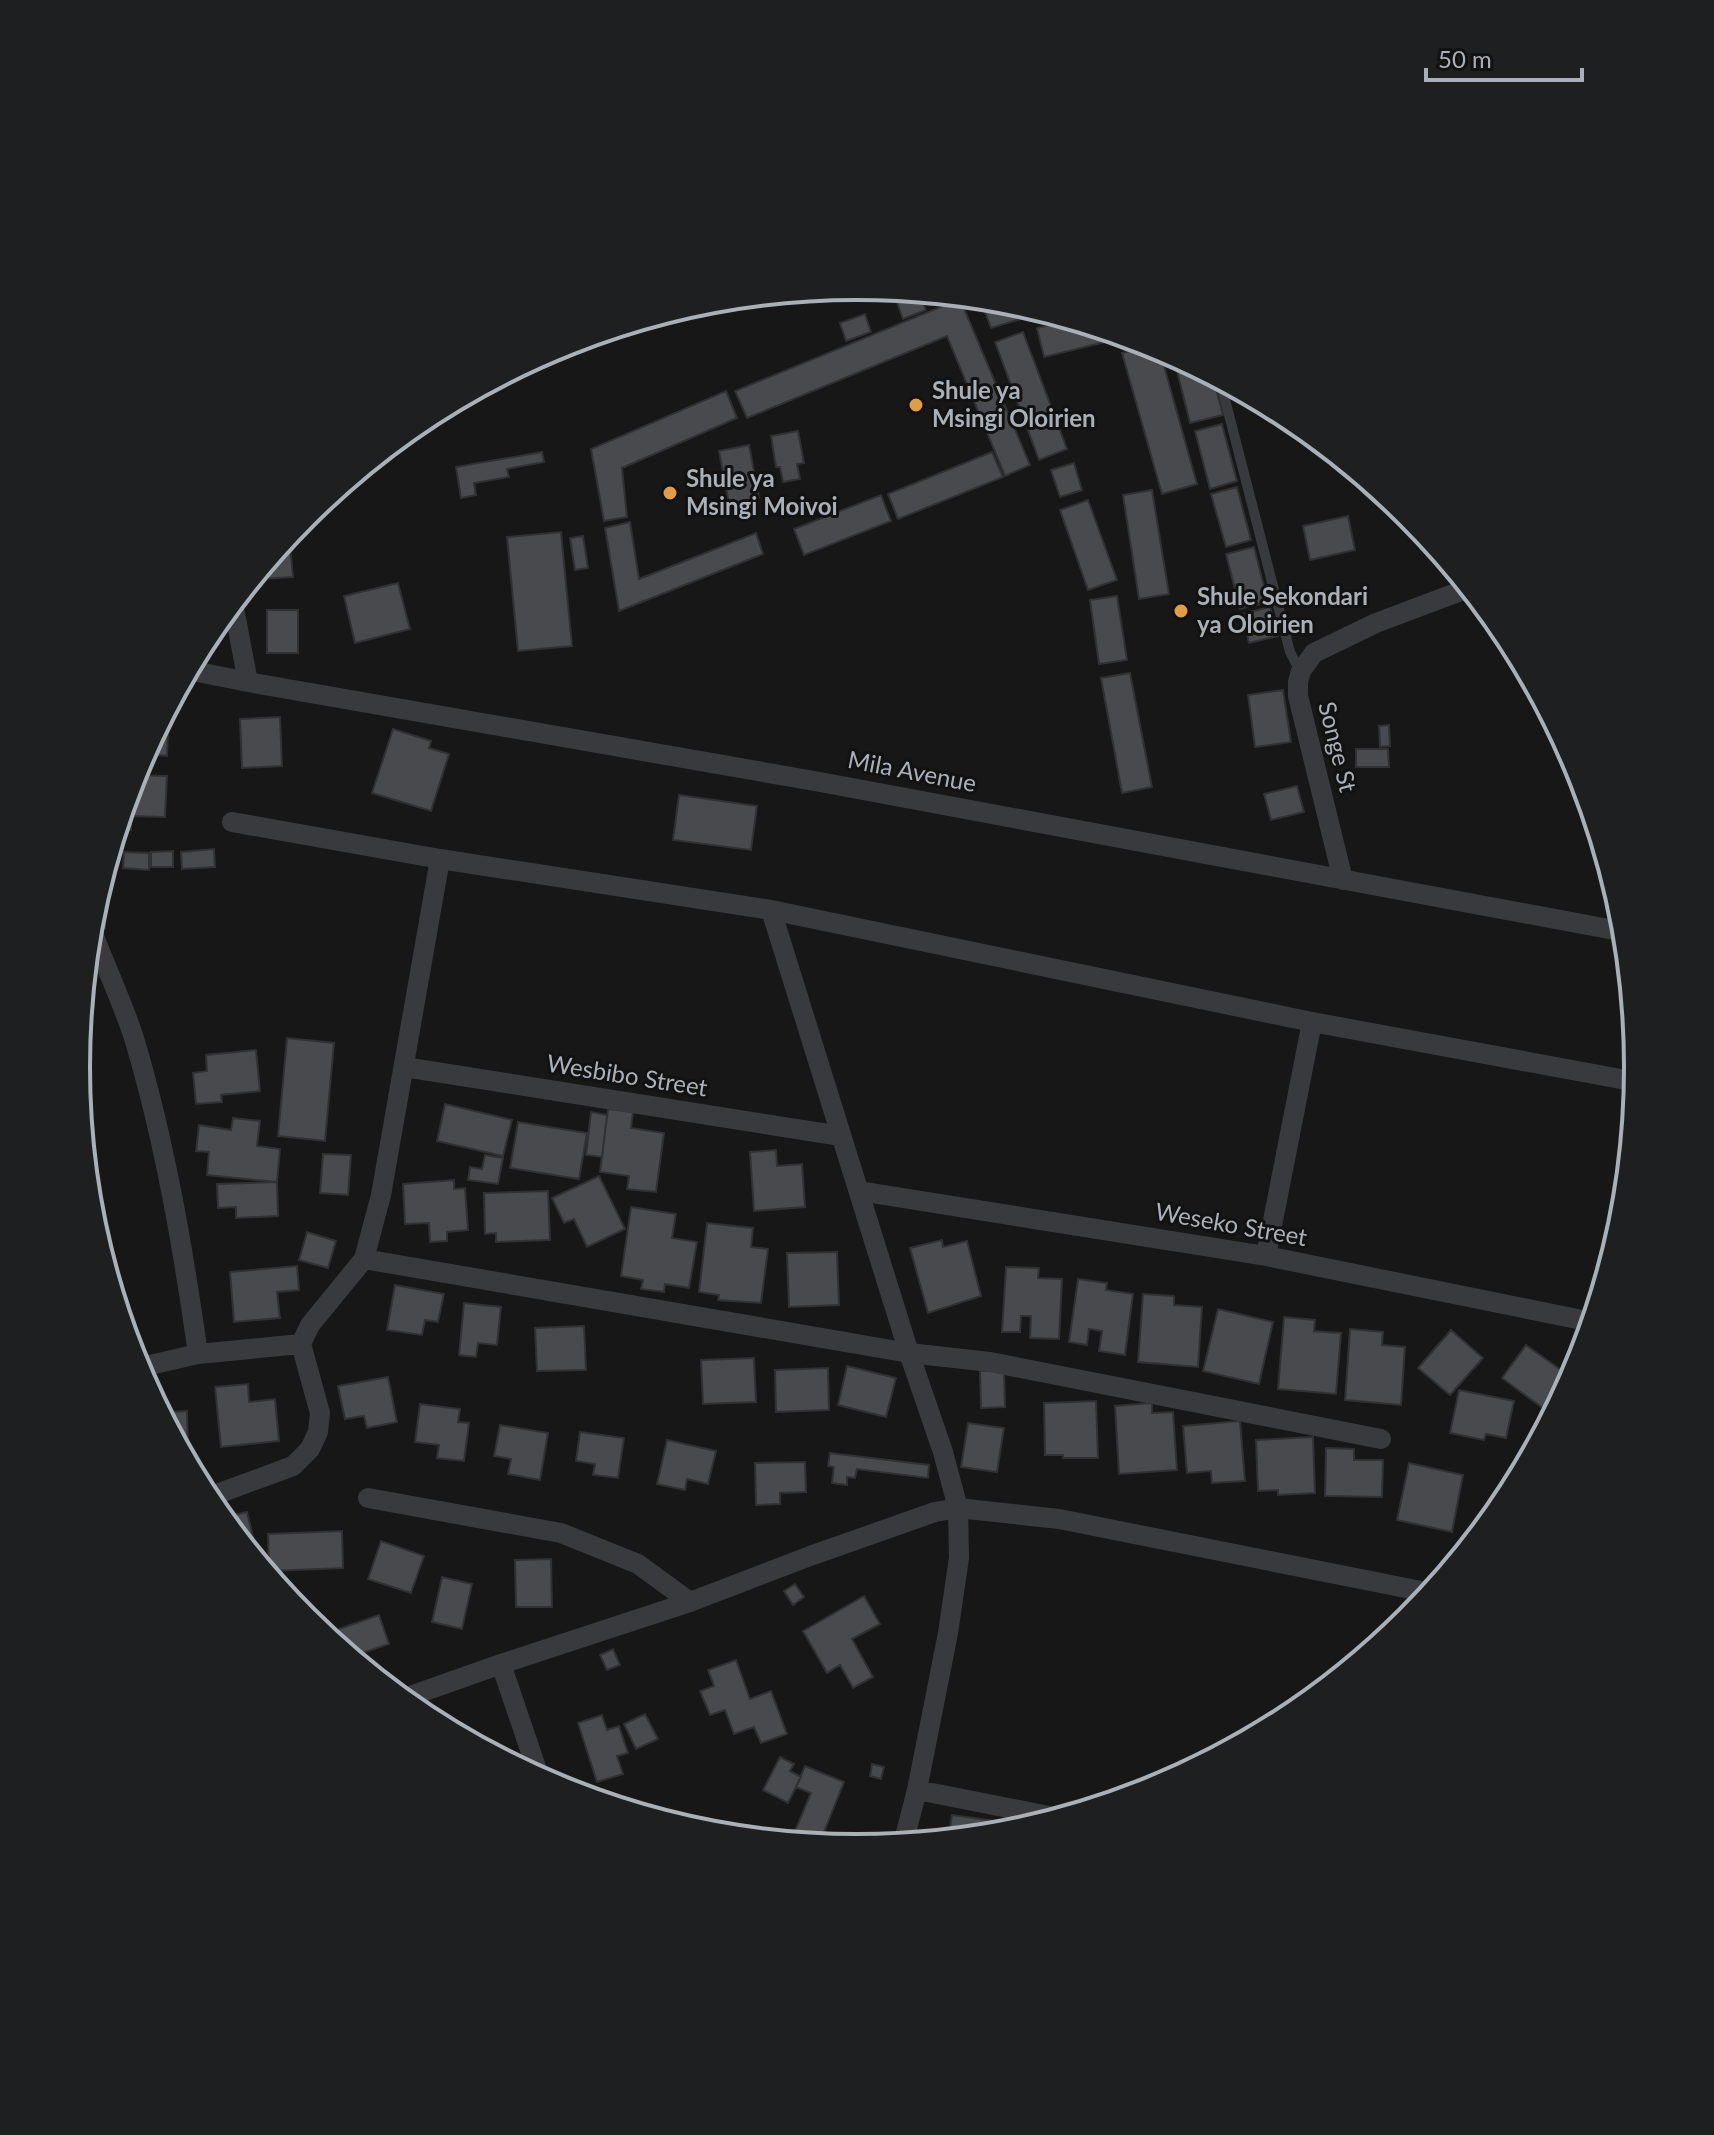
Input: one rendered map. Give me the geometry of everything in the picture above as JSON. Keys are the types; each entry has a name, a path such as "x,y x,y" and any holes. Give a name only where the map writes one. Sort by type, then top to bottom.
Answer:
{"street":[{"path":"1301,671 1314,653 1376,623 1459,592"},
{"path":"236,618 248,682"},
{"name":"Songe St","path":"1301,671 1298,696 1343,880"},
{"name":"Mila Avenue","path":"200,672 820,782 1611,929"},
{"path":"232,822 440,859 771,910 1312,1022 1624,1080"},
{"path":"219,1493 293,1466 310,1449 318,1432 320,1413 301,1344 310,1325 364,1259 381,1195 440,859"},
{"path":"771,910 958,1508 959,1558 948,1633 906,1833"},
{"path":"100,950 133,1035 155,1114 187,1273 198,1354"},
{"path":"1266,1256 1312,1022"},
{"name":"Wesbibo Street","path":"404,1067 841,1136"},
{"name":"Weseko Street","path":"859,1191 1266,1256 1581,1320"},
{"path":"364,1259 909,1353 990,1362 1381,1439"},
{"path":"150,1365 198,1354 301,1344"},
{"path":"368,1498 561,1533 638,1564 690,1602"},
{"path":"416,1694 690,1602 935,1512 958,1508 1059,1519 1418,1590"},
{"path":"501,1664 534,1763"},
{"path":"917,1790 1035,1813"}],"lane":[{"path":"1224,394 1290,652 1301,671"}],"building":[{"path":"897,302 923,304 926,310 903,319"},
{"path":"944,306 964,308 1030,465 1005,476 947,336 747,418 735,391"},
{"path":"985,311 1022,319 991,328"},
{"path":"865,314 871,332 846,341 840,323"},
{"path":"1049,325 1106,342 1044,357 1037,328"},
{"path":"1023,332 1067,449 1039,460 995,342"},
{"path":"1130,351 1164,365 1197,484 1162,494 1122,353"},
{"path":"1177,371 1217,391 1223,415 1190,423"},
{"path":"726,391 737,418 622,468 627,517 604,521 591,449"},
{"path":"1222,424 1237,481 1210,489 1195,431"},
{"path":"798,431 804,463 797,464 800,479 783,482 780,467 776,467 771,436"},
{"path":"749,445 759,498 729,504 719,451"},
{"path":"542,452 544,462 507,469 509,477 474,483 476,495 461,498 456,467"},
{"path":"992,452 1003,477 898,519 888,494"},
{"path":"1074,463 1082,490 1060,497 1051,470"},
{"path":"1237,487 1251,540 1226,547 1211,494"},
{"path":"1152,490 1169,594 1139,599 1123,495"},
{"path":"881,495 891,521 804,555 794,529"},
{"path":"1088,500 1117,580 1088,590 1060,510"},
{"path":"1348,516 1355,550 1310,560 1303,526"},
{"path":"630,522 639,579 756,533 763,554 619,611 605,528"},
{"path":"561,532 572,646 518,651 507,537"},
{"path":"583,536 588,568 575,570 570,538"},
{"path":"1254,547 1268,602 1240,609 1226,554"},
{"path":"290,551 293,577 266,579"},
{"path":"398,583 410,629 355,643 344,596"},
{"path":"1117,596 1127,660 1099,664 1090,600"},
{"path":"1270,607 1278,636 1249,643 1242,614"},
{"path":"267,610 298,610 298,653 267,653"},
{"path":"1130,673 1152,787 1122,793 1101,678"},
{"path":"1283,690 1291,742 1255,747 1248,695"},
{"path":"280,717 282,766 242,768 240,719"},
{"path":"1389,725 1390,746 1380,747 1379,726"},
{"path":"393,729 431,741 429,748 449,754 431,811 372,793"},
{"path":"168,731 168,731 167,756 157,755"},
{"path":"1356,749 1388,749 1389,767 1356,767"},
{"path":"147,775 167,776 165,817 133,816"},
{"path":"1297,786 1304,812 1271,820 1264,794"},
{"path":"679,795 757,806 751,850 673,840"},
{"path":"214,849 215,867 182,869 181,852"},
{"path":"173,851 173,867 151,867 151,852"},
{"path":"124,852 149,853 149,870 123,868"},
{"path":"287,1038 334,1043 325,1141 278,1136"},
{"path":"256,1050 260,1091 221,1095 222,1102 196,1104 193,1073 207,1071 206,1055"},
{"path":"445,1104 512,1120 503,1156 437,1141"},
{"path":"608,1109 633,1112 631,1128 664,1133 656,1192 627,1189 629,1176 600,1172"},
{"path":"591,1112 607,1115 602,1157 586,1155"},
{"path":"233,1118 260,1121 257,1146 280,1149 277,1182 207,1175 209,1152 196,1151 199,1125 231,1130"},
{"path":"518,1122 587,1133 579,1179 510,1168"},
{"path":"776,1150 777,1166 802,1164 805,1207 754,1211 750,1152"},
{"path":"323,1154 351,1155 348,1195 320,1193"},
{"path":"485,1155 503,1158 498,1184 468,1180 470,1167 482,1169"},
{"path":"599,1176 625,1229 587,1247 574,1219 564,1223 552,1198"},
{"path":"454,1180 454,1189 465,1188 468,1230 447,1232 447,1241 430,1242 429,1223 405,1224 403,1184"},
{"path":"277,1182 278,1216 236,1218 236,1207 218,1208 217,1184"},
{"path":"548,1191 550,1240 496,1242 496,1233 485,1234 484,1193"},
{"path":"631,1207 676,1214 672,1238 697,1242 689,1288 665,1284 664,1292 641,1289 643,1280 621,1276"},
{"path":"707,1223 753,1228 751,1247 768,1249 761,1303 718,1300 719,1295 699,1292"},
{"path":"307,1232 336,1241 328,1268 299,1260"},
{"path":"942,1240 943,1247 967,1241 981,1296 928,1313 910,1248"},
{"path":"837,1252 839,1305 789,1307 787,1253"},
{"path":"297,1266 299,1290 277,1292 280,1318 234,1322 230,1272"},
{"path":"1006,1267 1039,1268 1038,1278 1062,1279 1059,1339 1030,1338 1031,1316 1021,1316 1020,1332 1002,1332"},
{"path":"1078,1279 1107,1283 1106,1290 1133,1294 1125,1355 1099,1351 1102,1331 1089,1329 1087,1345 1069,1342"},
{"path":"395,1285 444,1294 438,1322 425,1320 422,1335 387,1330"},
{"path":"1143,1294 1174,1296 1174,1305 1202,1307 1198,1367 1138,1362"},
{"path":"464,1303 501,1307 497,1345 478,1343 476,1357 459,1355"},
{"path":"1218,1309 1273,1322 1259,1384 1203,1371"},
{"path":"1284,1317 1315,1320 1314,1331 1341,1333 1336,1394 1278,1389"},
{"path":"584,1326 586,1370 537,1371 535,1328"},
{"path":"1350,1329 1383,1332 1382,1345 1405,1347 1401,1405 1345,1400"},
{"path":"1451,1330 1483,1358 1450,1395 1418,1368"},
{"path":"1526,1345 1562,1370 1544,1409 1502,1378"},
{"path":"754,1358 756,1402 703,1404 701,1360"},
{"path":"847,1366 896,1378 886,1417 838,1405"},
{"path":"828,1368 829,1410 776,1412 775,1370"},
{"path":"980,1371 1004,1371 1005,1407 981,1408"},
{"path":"388,1377 397,1422 367,1428 364,1416 345,1419 338,1386"},
{"path":"248,1384 249,1402 275,1399 279,1441 221,1447 215,1387"},
{"path":"1459,1390 1514,1401 1506,1438 1486,1434 1484,1440 1450,1433"},
{"path":"1096,1401 1098,1458 1045,1455 1044,1403"},
{"path":"1152,1403 1152,1413 1173,1412 1177,1470 1119,1474 1115,1406"},
{"path":"420,1404 460,1409 458,1422 469,1423 464,1461 437,1458 439,1445 415,1442"},
{"path":"187,1411 188,1441 172,1412"},
{"path":"1240,1421 1245,1481 1212,1483 1211,1471 1187,1473 1183,1426"},
{"path":"968,1423 1004,1428 997,1472 961,1467"},
{"path":"500,1425 548,1433 540,1480 508,1474 511,1459 494,1456"},
{"path":"580,1432 624,1438 618,1478 593,1475 595,1464 576,1461"},
{"path":"1313,1437 1315,1493 1278,1495 1278,1490 1258,1491 1256,1440"},
{"path":"667,1440 716,1451 708,1484 687,1479 685,1490 657,1484"},
{"path":"1326,1448 1354,1449 1354,1460 1383,1460 1382,1497 1325,1496"},
{"path":"830,1453 929,1465 928,1478 857,1469 855,1478 847,1477 847,1485 832,1483 834,1467 828,1466"},
{"path":"805,1462 806,1492 780,1493 780,1504 756,1505 755,1463"},
{"path":"1409,1463 1463,1475 1452,1532 1397,1520"},
{"path":"247,1512 254,1542 248,1534 234,1515"},
{"path":"342,1531 343,1568 278,1571 269,1559 268,1534"},
{"path":"381,1541 424,1556 411,1593 368,1579"},
{"path":"551,1559 552,1607 516,1607 515,1560"},
{"path":"442,1577 472,1584 462,1629 432,1622"},
{"path":"795,1584 804,1597 793,1605 784,1591"},
{"path":"864,1596 880,1624 852,1639 873,1677 853,1688 840,1665 827,1673 803,1631"},
{"path":"379,1615 389,1644 362,1653 336,1630"},
{"path":"613,1649 620,1665 607,1670 600,1655"},
{"path":"736,1660 750,1699 771,1691 787,1734 761,1743 754,1727 734,1734 725,1710 710,1715 700,1691 714,1686 708,1670"},
{"path":"645,1714 658,1739 636,1749 624,1724"},
{"path":"602,1715 607,1730 619,1726 628,1753 617,1756 623,1774 597,1782 578,1723"},
{"path":"780,1757 794,1764 790,1771 801,1777 788,1803 763,1790"},
{"path":"872,1764 884,1767 881,1779 870,1776"},
{"path":"805,1766 844,1782 823,1833 795,1831 811,1793 796,1787"},
{"path":"952,1815 999,1821 957,1828 950,1829"}],"place":[{"name":"Shule ya Msingi Oloirien","path":"916,405"},
{"name":"Shule ya Msingi Moivoi","path":"670,493"},
{"name":"Shule Sekondari ya Oloirien","path":"1181,611"}]}
